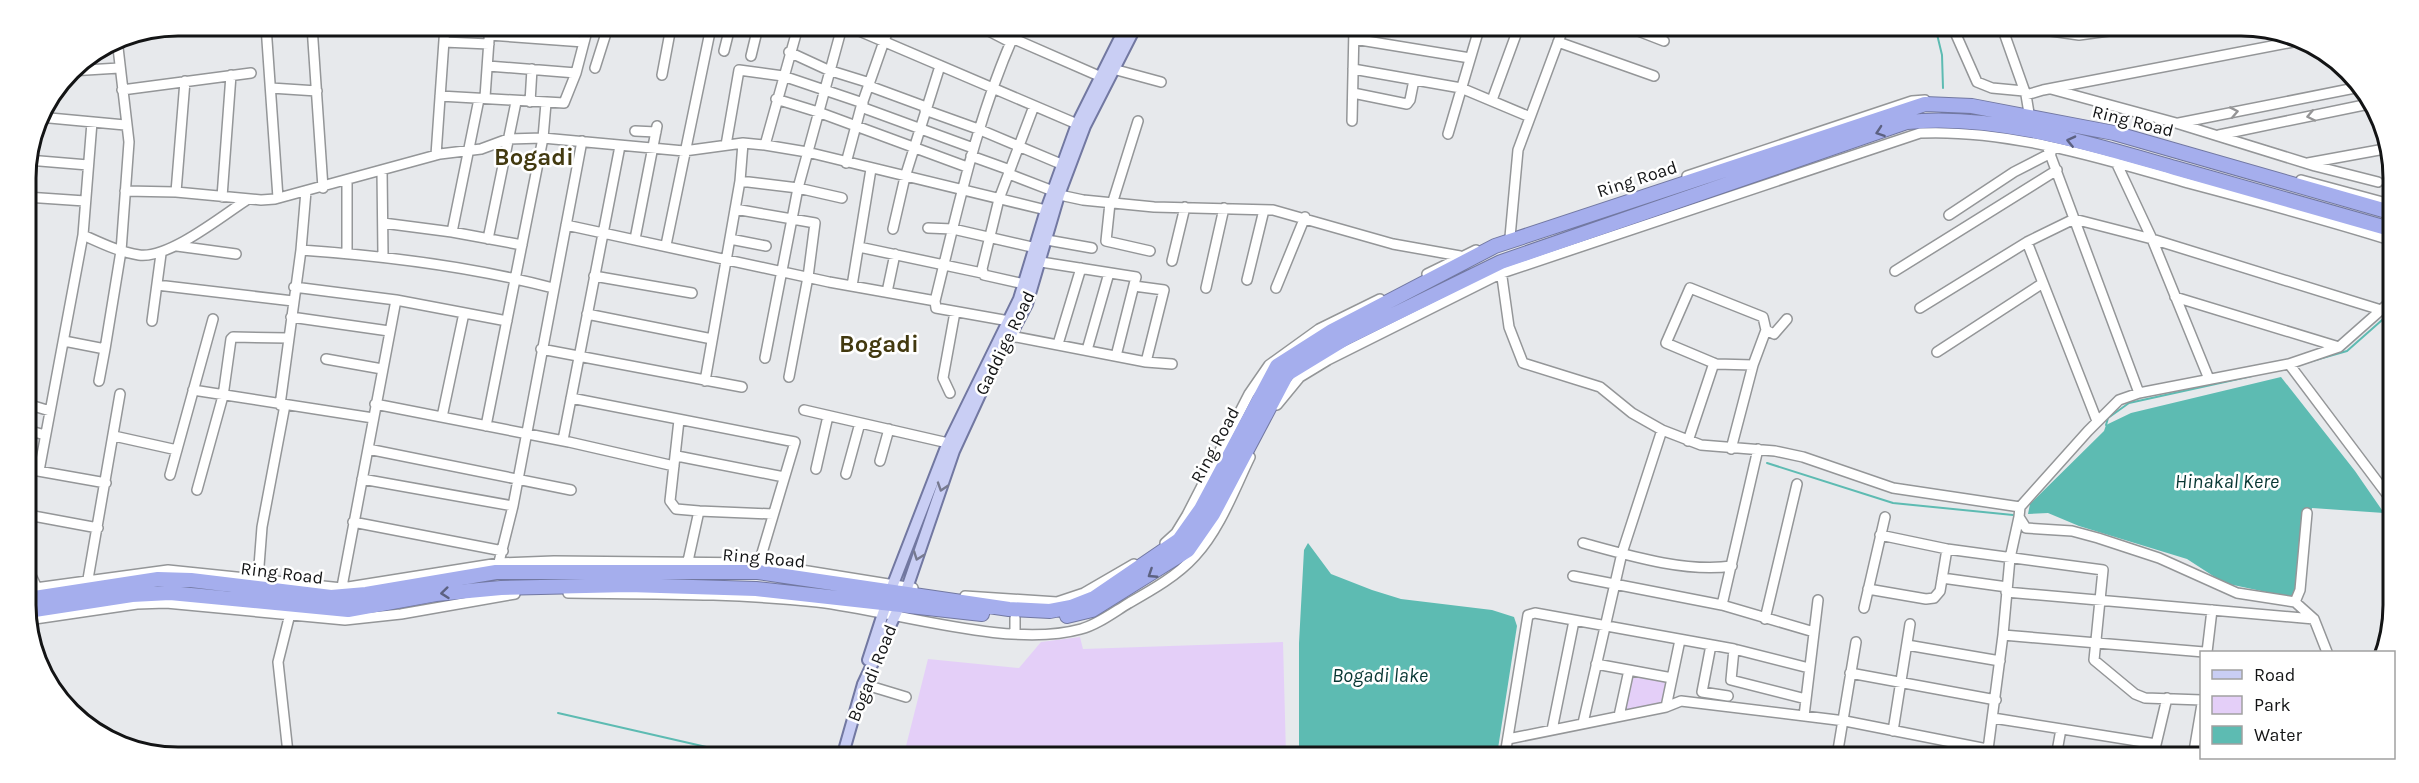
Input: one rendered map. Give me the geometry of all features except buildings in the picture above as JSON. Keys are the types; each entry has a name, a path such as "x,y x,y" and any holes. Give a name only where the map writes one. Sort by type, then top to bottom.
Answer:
{"highway":[{"name":"Ring Road","path":"36,611 132,595 170,592 291,611 348,610 436,594 501,588 687,590 895,599 1050,611 1071,607 1094,598 1179,540 1201,509 1277,366 1331,327 1495,246 1925,104 1972,106 2028,113 2114,133 2383,210"},
{"name":"Ring Road","path":"36,591 172,579 341,592 497,567 790,572 895,599 1015,618 1052,620 1092,610 1188,549 1213,514 1287,374 1346,338 1479,273 1501,268 1907,122 1938,119 1973,121 2037,133 2110,150 2383,227"}],"main road":[{"name":"Gaddige Road","path":"895,599 954,451 983,388 1027,304 1047,240 1061,164 1099,76 1121,36"},
{"name":"Gaddige Road","path":"895,599 948,443 1009,321 1024,285 1046,210 1131,36"},
{"name":"Bogadi Road","path":"845,747 863,684 895,599"},
{"name":"Bogadi Road","path":"840,747 852,705 895,599"}],"street":[{"path":"267,36 278,198"},
{"path":"313,36 323,188"},
{"path":"436,155 444,36"},
{"path":"444,42 483,36"},
{"path":"452,232 468,151 482,98 488,66 489,36"},
{"path":"503,36 584,42"},
{"path":"440,96 560,104 566,101 586,36"},
{"path":"595,68 605,36"},
{"path":"662,75 669,36"},
{"path":"666,246 709,36"},
{"path":"724,51 728,36"},
{"path":"751,56 756,36"},
{"path":"765,145 795,36"},
{"path":"765,358 798,188 828,70 839,36"},
{"path":"870,36 1077,124"},
{"path":"846,163 862,105 886,36"},
{"path":"1002,36 1099,76"},
{"path":"1009,321 936,308 936,301 954,230 960,190 992,88 1013,36"},
{"path":"1352,121 1354,36"},
{"path":"1364,36 1470,58"},
{"path":"1448,134 1477,36"},
{"path":"1492,100 1515,36"},
{"path":"1510,237 1518,150 1560,36"},
{"path":"1651,36 1664,41"},
{"path":"1957,36 1977,82 1992,88 2025,93 2285,44"},
{"path":"2005,36 2025,93 2028,113 2037,133 2050,151 2139,393"},
{"path":"1558,42 1654,76"},
{"path":"99,381 120,251 129,142 125,125 118,50"},
{"path":"789,52 1061,164"},
{"path":"488,66 576,73"},
{"path":"893,229 913,148 940,66"},
{"path":"85,70 119,68"},
{"path":"530,102 532,69"},
{"path":"1113,69 1161,82"},
{"path":"1353,69 1461,88 1530,117"},
{"path":"726,145 739,70 783,76 919,128 1055,193 1111,204 1264,210 1305,217 1393,244 1467,258 1510,237 1912,100 1979,102 2157,140 2383,202"},
{"path":"122,90 251,72"},
{"path":"222,197 231,75"},
{"path":"1353,93 1407,104 1414,80"},
{"path":"176,192 185,81"},
{"path":"271,88 317,91"},
{"path":"2051,89 2378,182"},
{"path":"2176,123 2351,89"},
{"path":"776,99 856,125 967,167"},
{"path":"488,239 516,102"},
{"path":"486,426 543,138 546,103"},
{"path":"2217,135 2362,105"},
{"path":"982,273 999,199 1034,106"},
{"path":"50,118 125,125"},
{"path":"1138,121 1111,204 1106,241 1150,251"},
{"path":"39,471 83,235 92,122"},
{"path":"635,131 656,129 635,239"},
{"path":"895,599 971,629 1051,635 1083,629 1176,573 1195,556 1211,533 1281,398 1292,384 1328,360 1501,268 1911,134 1964,133 2116,163 2383,238"},
{"path":"125,191 176,192 248,199 278,198 323,188 436,155 468,151 508,139 543,138 684,151 743,143 765,145 807,152 1046,210"},
{"path":"582,141 513,506 497,567 688,561 759,563 790,572"},
{"path":"705,381 740,181 743,143"},
{"path":"563,440 621,146"},
{"path":"2110,150 2152,239 2209,379"},
{"path":"2305,163 2380,150"},
{"path":"1949,215 2050,151"},
{"path":"37,161 88,165"},
{"path":"852,286 871,169"},
{"path":"382,170 383,255"},
{"path":"1895,271 2057,170"},
{"path":"347,180 347,253"},
{"path":"740,181 798,188 842,198"},
{"path":"258,579 262,527 282,405 306,191"},
{"path":"36,198 86,201"},
{"path":"83,235 120,251 141,255 161,254 248,199"},
{"path":"1172,261 1185,207"},
{"path":"1206,288 1224,208"},
{"path":"735,209 815,223 808,277 789,377"},
{"path":"1247,280 1264,210"},
{"path":"1276,288 1305,217"},
{"path":"1920,308 2027,242 2074,219 2152,239 2380,310"},
{"path":"383,223 452,232 522,245"},
{"path":"566,225 808,277 936,301"},
{"path":"928,228 954,230 1036,248"},
{"path":"730,239 766,246"},
{"path":"1047,240 1092,248"},
{"path":"2027,242 2097,421"},
{"path":"177,246 236,254"},
{"path":"859,247 982,273 1024,285"},
{"path":"301,249 383,255 515,278 553,288"},
{"path":"152,321 161,254"},
{"path":"888,292 895,254"},
{"path":"1467,258 1479,273"},
{"path":"1041,262 1137,277 1116,356"},
{"path":"1058,344 1081,268"},
{"path":"1501,268 1509,327 1523,363 1600,387 1632,413 1662,430 1688,441 1731,449 1758,449 1803,457 1893,488 2020,512"},
{"path":"1087,350 1109,273"},
{"path":"594,276 692,294"},
{"path":"1937,352 2043,283"},
{"path":"157,285 293,301"},
{"path":"1134,286 1164,290 1146,362"},
{"path":"294,287 396,300 507,321"},
{"path":"1731,449 1753,365 1766,330 1763,317 1690,288 1666,343 1714,363 1753,365"},
{"path":"2175,297 2339,348"},
{"path":"36,591 88,579 168,570 258,579 341,592 396,300"},
{"path":"1988,747 1996,699 2010,558 2020,512 2097,421 2119,400 2139,393 2289,363 2339,348 2383,308"},
{"path":"950,393 943,378 955,312"},
{"path":"442,417 464,313"},
{"path":"587,314 712,339"},
{"path":"291,317 389,331"},
{"path":"170,475 213,319"},
{"path":"1766,330 1774,334 1787,319"},
{"path":"1011,336 1146,362 1173,364"},
{"path":"197,490 223,396 233,337 288,338"},
{"path":"64,341 105,349"},
{"path":"541,349 742,387"},
{"path":"326,359 382,369"},
{"path":"1688,441 1714,363"},
{"path":"2289,363 2383,489"},
{"path":"193,390 373,418"},
{"path":"88,579 120,394"},
{"path":"571,398 795,442 759,563"},
{"path":"375,404 563,440 674,466"},
{"path":"36,407 50,411"},
{"path":"804,410 948,443"},
{"path":"816,470 828,416"},
{"path":"679,420 677,456 670,486 672,506 675,509 699,511 773,514"},
{"path":"846,474 860,423"},
{"path":"880,460 889,429"},
{"path":"1583,723 1622,553 1662,430"},
{"path":"36,432 45,435"},
{"path":"114,436 177,450"},
{"path":"368,449 518,477 571,490"},
{"path":"1722,606 1758,449"},
{"path":"677,456 784,477"},
{"path":"36,470 106,483"},
{"path":"362,479 513,506"},
{"path":"1765,619 1797,484"},
{"path":"688,561 699,511"},
{"path":"2020,512 2026,528 2072,531 2159,558 2236,593 2295,602 2314,619 2327,651"},
{"path":"2295,602 2300,590 2307,513"},
{"path":"36,516 98,528"},
{"path":"1864,608 1886,516"},
{"path":"353,522 503,551"},
{"path":"1880,535 1947,549 2103,570 2094,660 2135,694 2145,698 2200,702"},
{"path":"1583,543 1622,553 1709,569 1732,566"},
{"path":"1868,589 1926,599 1934,598 1940,591 1947,549"},
{"path":"1573,576 1722,606 1814,632"},
{"path":"1942,578 2006,590 2100,601 2314,619"},
{"path":"1804,716 1818,600"},
{"path":"37,619 159,603 291,611 278,662 287,747"},
{"path":"2205,651 2212,610"},
{"path":"1506,747 1528,615 1536,613 1734,649 1809,668"},
{"path":"1015,618 1015,634"},
{"path":"1552,730 1574,621"},
{"path":"1893,731 1910,624"},
{"path":"2003,635 2200,652"},
{"path":"1666,707 1680,640"},
{"path":"1839,747 1856,642"},
{"path":"1711,645 1702,692 1728,696"},
{"path":"1907,645 2000,661"},
{"path":"1734,649 1731,680 1806,699"},
{"path":"1596,664 1672,678"},
{"path":"1618,716 1629,670"},
{"path":"1850,673 1996,699"},
{"path":"863,684 906,697"},
{"path":"2155,747 2167,698"},
{"path":"1508,739 1666,707 1682,701 1845,721 1961,747"},
{"path":"2195,747 2200,714"},
{"path":"1993,718 2156,744"},
{"path":"2058,747 2061,729"}],"green space":[{"path":"1080,637 1083,649 1283,642 1286,747 906,747 928,659 1019,668 1041,642"},
{"path":"1630,673 1668,679 1663,705 1621,714"}],"water":[{"name":"Hinakal Kere","path":"2281,377 2355,471 2383,513 2312,508 2299,599 2224,583 2187,559 2079,526 2048,513 2028,514 2030,504 2104,431 2106,425 2131,413"},
{"name":"Bogadi lake","path":"1308,543 1331,574 1372,590 1401,599 1492,610 1514,617 1517,626 1498,747 1299,747 1299,643 1304,550"}],"waterway":[{"path":"1937,36 1942,55 1943,88"},
{"path":"2298,365 2347,351 2383,319"},
{"path":"2106,425 2108,418 2129,403 2252,376"},
{"path":"1767,463 1893,503 2013,515"},
{"path":"558,713 706,747"}],"district":[{"name":"Bogadi","path":"534,157"},
{"name":"Bogadi","path":"879,344"}]}
